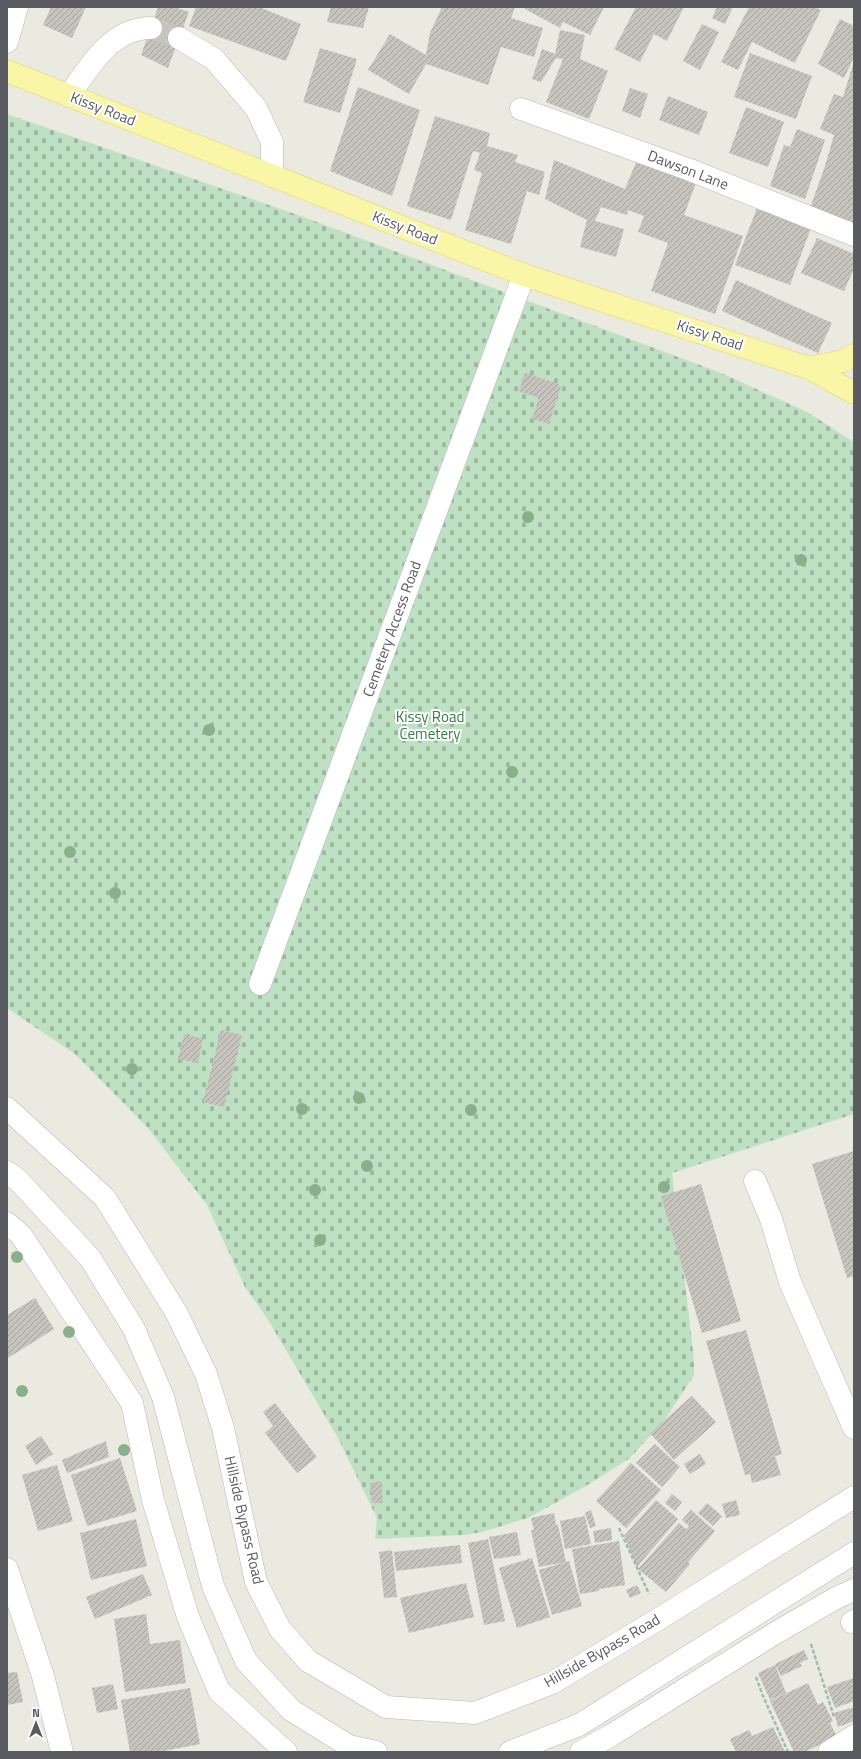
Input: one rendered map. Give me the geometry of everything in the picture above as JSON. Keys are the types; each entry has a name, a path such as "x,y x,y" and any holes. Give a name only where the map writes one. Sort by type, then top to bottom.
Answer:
{"main road":[{"name":"Kissy Road","path":"7,72 524,275 809,368 854,392"},
{"path":"809,368 854,356"}],"street":[{"path":"7,42 17,7"},
{"path":"68,96 102,50 121,35 151,28"},
{"path":"179,38 214,59 256,108 272,142 272,176"},
{"name":"Dawson Lane","path":"521,109 690,170 854,235"},
{"name":"Cemetery Access Road","path":"260,984 524,275"},
{"name":"Hillside Bypass Road","path":"7,1108 105,1198 176,1312 206,1374 223,1428 256,1582 280,1629 308,1661 386,1707 475,1714 552,1683 662,1617 854,1497"},
{"path":"7,1172 18,1180 90,1258 134,1329 163,1397 213,1586 246,1661 291,1710 349,1746 376,1752"},
{"path":"755,1182 771,1219 790,1282 854,1428"},
{"path":"7,1223 21,1235 132,1403 153,1500 188,1617 219,1691 286,1752"},
{"path":"510,1752 579,1725 854,1553"},
{"path":"7,1569 43,1676 62,1752"},
{"path":"581,1752 677,1695 777,1632 836,1598 854,1590"}],"path":[{"path":"619,1528 646,1590 662,1617"},
{"path":"816,1639 811,1643 842,1744"},
{"path":"754,1671 763,1696 788,1752"}],"green space":[{"name":"Kissy Road Cemetery","path":"7,114 298,215 721,373 807,412 854,442 854,1114 672,1173 694,1359 694,1375 666,1418 630,1458 586,1486 528,1518 482,1532 464,1535 375,1539 377,1518 338,1438 267,1318 245,1287 207,1205 148,1128 75,1054 7,1008"}],"building":[{"path":"51,7 86,7 72,38 43,25"},
{"path":"158,7 174,7 189,12 168,68 141,55"},
{"path":"196,7 259,7 301,24 286,61 189,26"},
{"path":"331,7 369,7 363,28 327,22"},
{"path":"442,7 515,7 511,18 543,28 534,57 501,47 488,85 426,64 409,94 368,70 390,34 426,55 430,33"},
{"path":"526,7 604,7 590,35 563,22 560,28 525,9"},
{"path":"636,7 684,7 667,41 654,34 640,62 614,49"},
{"path":"717,7 733,7 725,24 712,18"},
{"path":"749,7 814,7 821,10 795,63 752,42 738,70 721,62"},
{"path":"840,19 854,26 854,57 844,78 818,64"},
{"path":"702,24 719,32 700,70 683,61"},
{"path":"560,30 585,35 580,59 608,71 589,119 546,102 563,59 556,58 541,82 532,79 542,49 555,54"},
{"path":"320,48 357,59 340,113 303,102"},
{"path":"750,53 812,76 796,119 734,97"},
{"path":"854,61 854,227 809,211 834,135 820,129 834,94 843,97"},
{"path":"358,87 420,110 392,196 330,171"},
{"path":"630,88 648,94 640,118 622,111"},
{"path":"668,96 708,112 699,135 659,120"},
{"path":"746,107 784,122 768,167 729,153"},
{"path":"435,116 490,133 487,146 518,155 515,162 545,172 539,195 527,191 511,244 465,230 482,173 474,170 480,153 473,151 451,220 407,206"},
{"path":"797,129 825,140 805,199 770,186 784,145 790,147"},
{"path":"554,160 625,189 637,160 696,183 684,215 743,236 715,314 651,291 668,243 638,232 644,216 628,210 627,215 601,207 595,221 624,229 616,257 580,247 587,220 545,199"},
{"path":"757,208 811,228 790,285 735,265"},
{"path":"817,238 854,254 854,269 844,291 801,273"},
{"path":"736,280 832,323 818,353 722,311"},
{"path":"525,373 559,384 558,386 561,387 549,424 532,419 539,398 519,391"},
{"path":"221,1030 242,1035 224,1107 203,1102"},
{"path":"184,1034 203,1039 198,1063 178,1059"},
{"path":"854,1151 854,1276 847,1278 812,1164"},
{"path":"701,1184 741,1321 702,1333 661,1196"},
{"path":"35,1298 54,1329 8,1358 7,1315"},
{"path":"746,1330 782,1454 775,1456 781,1475 752,1483 750,1474 745,1475 706,1341"},
{"path":"692,1396 716,1422 674,1460 650,1433"},
{"path":"275,1403 317,1457 297,1473 265,1433 273,1426 263,1412"},
{"path":"41,1436 53,1454 36,1465 25,1446"},
{"path":"106,1441 109,1457 67,1473 62,1460"},
{"path":"655,1444 680,1467 662,1487 636,1463"},
{"path":"700,1454 706,1464 690,1474 684,1464"},
{"path":"120,1458 137,1511 87,1526 71,1475"},
{"path":"631,1463 661,1490 626,1528 596,1501"},
{"path":"57,1465 73,1521 38,1531 22,1475"},
{"path":"381,1481 383,1502 372,1503 370,1483"},
{"path":"672,1494 682,1502 675,1511 665,1503"},
{"path":"656,1500 678,1519 637,1567 624,1536"},
{"path":"736,1500 740,1515 726,1518 722,1504"},
{"path":"707,1503 722,1516 713,1526 698,1513"},
{"path":"591,1510 596,1526 590,1528 585,1513"},
{"path":"691,1510 715,1531 688,1562 690,1564 666,1592 638,1569 679,1523 686,1529 689,1526 682,1520"},
{"path":"554,1513 566,1562 539,1567 531,1530 534,1530 531,1518"},
{"path":"585,1516 591,1544 565,1549 560,1521"},
{"path":"136,1519 147,1566 91,1580 80,1533"},
{"path":"611,1528 612,1540 595,1543 593,1531"},
{"path":"517,1532 521,1555 494,1559 489,1537"},
{"path":"488,1539 505,1621 484,1625 468,1543"},
{"path":"619,1541 625,1585 580,1594 572,1549"},
{"path":"460,1545 462,1563 396,1571 394,1552"},
{"path":"392,1550 397,1597 384,1598 379,1552"},
{"path":"532,1558 550,1617 517,1628 499,1568"},
{"path":"569,1561 582,1606 552,1615 539,1570"},
{"path":"143,1574 152,1595 95,1619 86,1597"},
{"path":"466,1583 474,1617 409,1633 400,1598"},
{"path":"637,1585 641,1593 630,1598 626,1590"},
{"path":"146,1614 150,1644 180,1640 186,1683 125,1692 114,1619"},
{"path":"804,1650 808,1659 800,1663 802,1666 781,1676 775,1664"},
{"path":"775,1665 786,1693 770,1700 758,1673"},
{"path":"17,1672 23,1702 7,1705 7,1673"},
{"path":"854,1678 854,1701 835,1708 827,1687"},
{"path":"808,1683 818,1705 823,1702 833,1721 830,1723 837,1737 804,1752 794,1752 770,1701"},
{"path":"113,1684 118,1709 97,1713 92,1688"},
{"path":"190,1688 200,1744 158,1752 130,1752 121,1700"},
{"path":"854,1707 854,1721 838,1727 834,1713"},
{"path":"773,1727 785,1752 736,1752 730,1739 749,1730 752,1736"}],"tunnel":[{"path":"151,28 179,38"}]}
